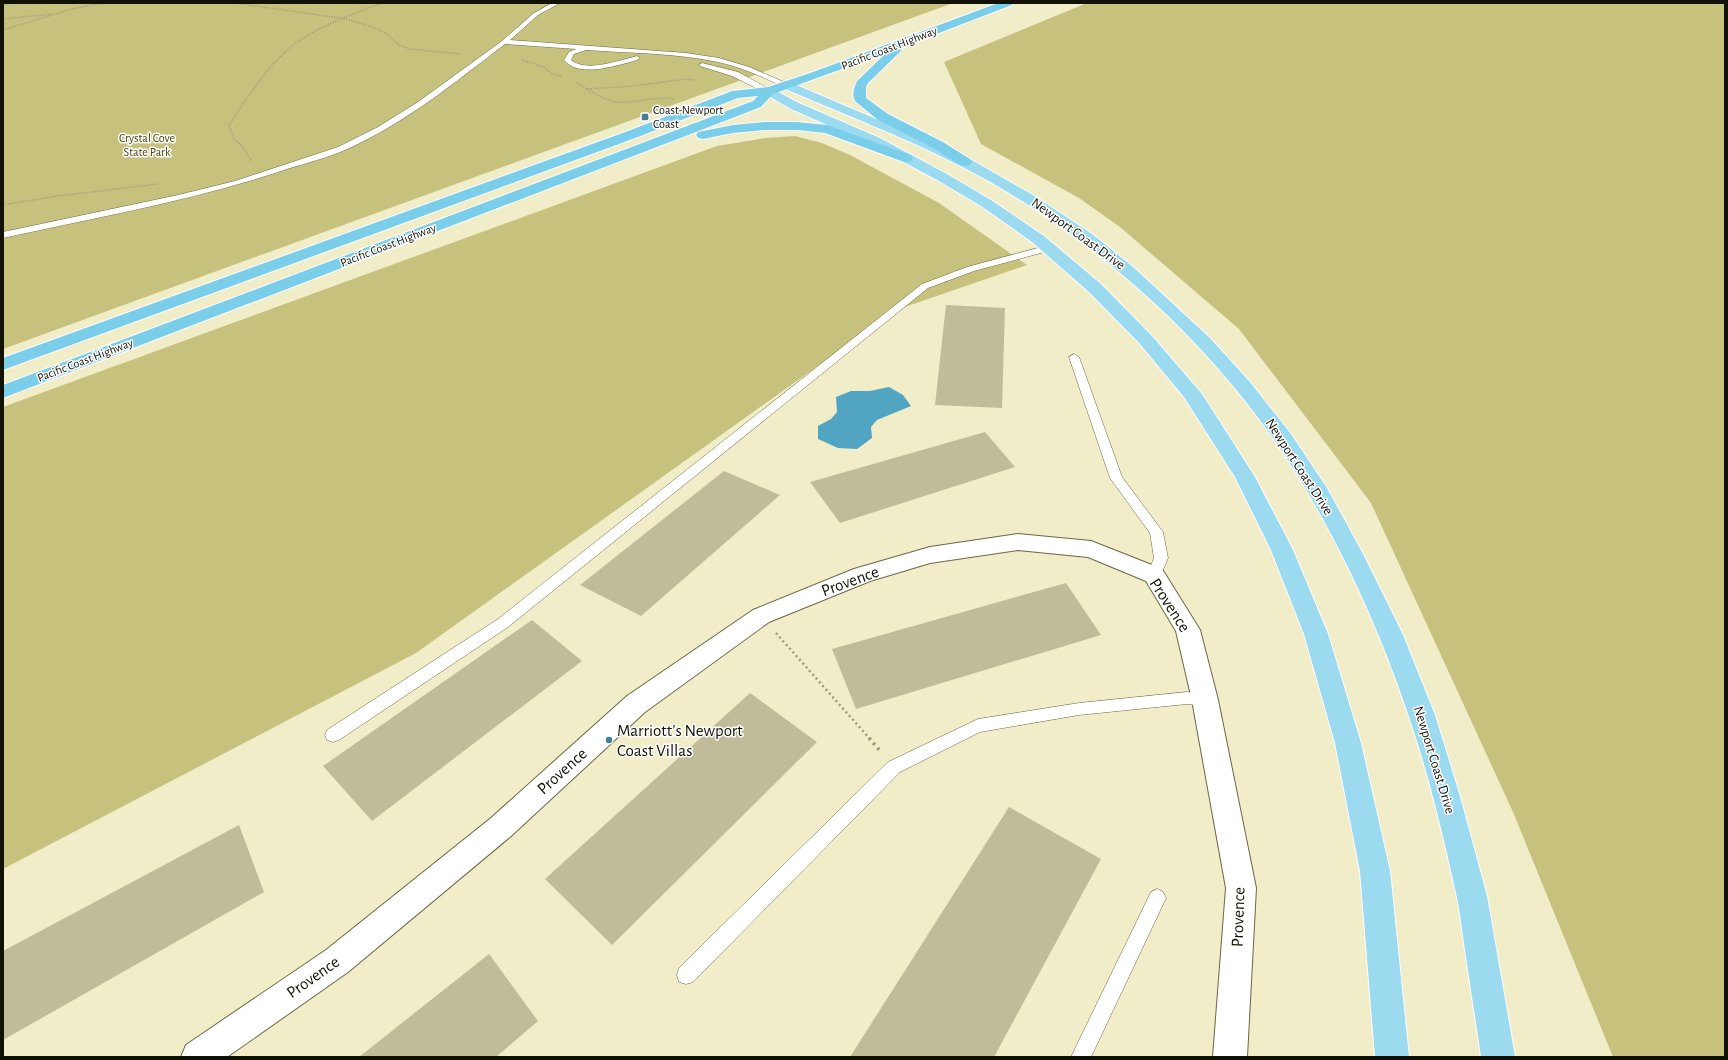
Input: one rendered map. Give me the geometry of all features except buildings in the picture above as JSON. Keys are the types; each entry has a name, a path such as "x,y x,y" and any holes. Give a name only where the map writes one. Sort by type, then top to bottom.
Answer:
{"highway":[{"name":"Pacific Coast Highway","path":"3,364 633,134 736,94 769,91 787,85 902,44 1008,3"},
{"path":"902,44 863,81 860,87 860,99 883,117 938,145 965,162"},
{"name":"Pacific Coast Highway","path":"3,392 757,104 769,91"},
{"path":"649,145 733,129 765,126 797,126 827,129 906,158"}],"main road":[{"name":"Newport Coast Drive","path":"787,85 965,162 1028,198 1086,236 1125,268 1204,342 1243,386 1284,439 1316,488 1352,554 1388,628 1422,715 1445,793 1472,896 1498,1057"},
{"name":"Newport Coast Drive","path":"769,91 795,106 875,141 906,158 986,203 1049,248 1105,298 1146,340 1192,394 1245,477 1282,550 1316,634 1348,743 1375,871 1392,1057"}],"street":[{"name":"Provence","path":"198,1057 337,961 500,827 636,704 761,616 862,575 930,555 1018,542 1091,549 1154,575 1188,630 1205,700 1241,888 1230,1057"}],"lane":[{"path":"3,235 223,186 261,176 341,149 381,129 420,104 502,44 536,14 556,3"},
{"path":"502,44 686,55 719,60 748,68 787,85"},
{"path":"502,44 571,53 678,62"},
{"path":"584,49 571,53 567,60 570,63 583,67 609,65 637,58"},
{"path":"686,63 702,64 734,74 769,91"},
{"path":"333,735 503,623 925,286 940,279 1016,256 1049,248"},
{"path":"1074,357 1116,478 1156,532 1161,558 1154,575"},
{"path":"686,974 894,767 978,726 1079,709 1187,698 1205,700"},
{"path":"1081,1057 1157,898"}],"path":[{"path":"3,6 9,3"},
{"path":"90,3 94,4"},
{"path":"3,30 56,14 103,3"},
{"path":"235,3 346,19 375,28 387,34 399,45 409,49 485,56"},
{"path":"246,166 251,160 244,148 234,139 229,125 255,88 284,53 306,38 382,3"},
{"path":"3,19 56,14"},
{"path":"585,89 634,86 685,79 700,80"},
{"path":"3,205 57,196 163,183"},
{"path":"761,616 894,767"}],"green space":[{"name":"Crystal Cove State Park","path":"3,3 953,3 3,349"},
{"path":"1087,3 1725,3 1725,1057 1613,1057 1513,812 1371,503 1239,329 1120,227 1079,198 981,144 944,62"},
{"path":"795,136 822,143 850,155 939,203 1027,265 896,310 416,653 3,869 3,407 717,146 765,138"}],"water":[{"path":"889,387 903,395 911,406 877,420 871,427 872,438 857,449 838,448 818,439 818,426 831,419 837,412 836,397 851,391 870,391"}],"place":[{"name":"Coast-Newport Coast","path":"645,117"},
{"name":"Marriott's Newport Coast Villas","path":"609,740"}]}
